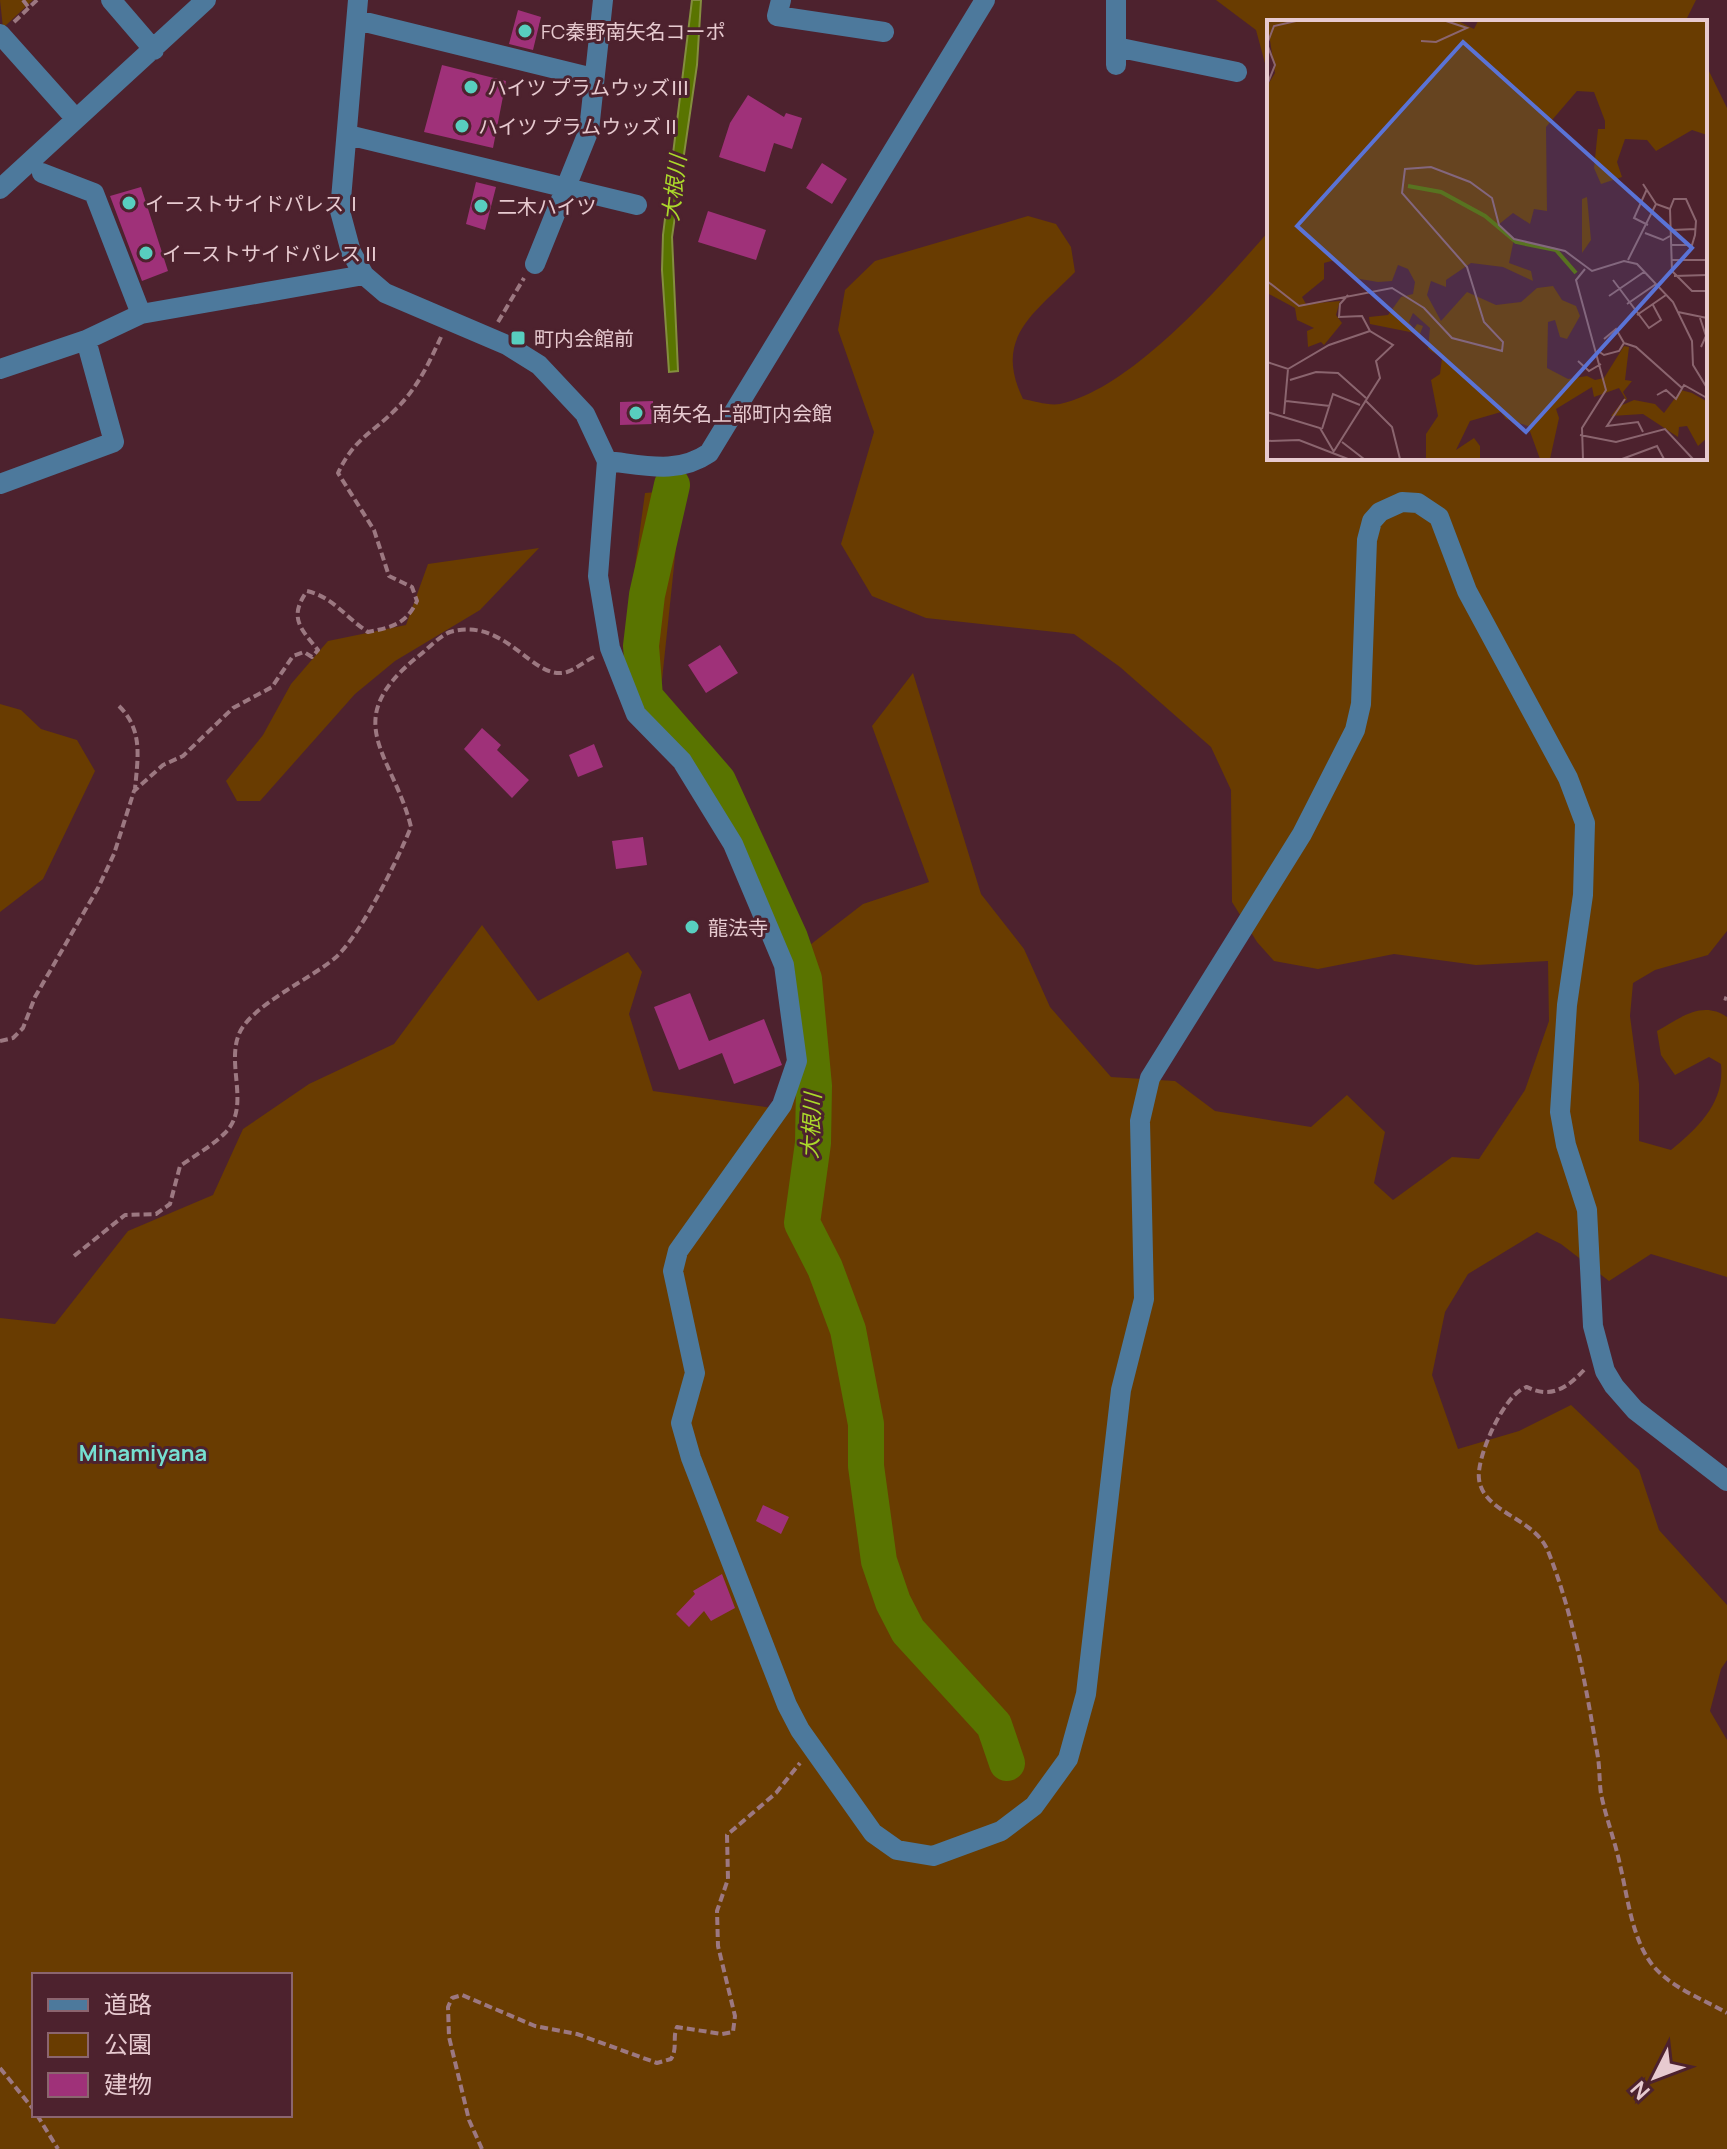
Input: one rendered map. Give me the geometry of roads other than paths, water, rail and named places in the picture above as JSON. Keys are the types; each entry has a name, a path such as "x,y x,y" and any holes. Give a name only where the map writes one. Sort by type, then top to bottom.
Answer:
{"street":[{"path":"111,0 154,50"},
{"path":"0,189 206,0"},
{"path":"532,266 589,130 603,0"},
{"path":"781,0 777,16 884,32"},
{"path":"1116,0 1116,56 1237,72"},
{"path":"607,461 676,469 692,464 709,453 976,6"},
{"path":"593,78 358,10 340,211 351,252 364,275 385,293 507,345 539,365 585,414 607,461 598,576 610,648 636,714 682,761 733,844 784,965 795,1024 797,1061 782,1105 683,1241 673,1271 695,1373 681,1423 758,1624 769,1661 800,1730 873,1833 897,1850 933,1856 1001,1831 1034,1806 1068,1759 1086,1694 1121,1390 1144,1299 1140,1121 1150,1078 1302,834 1355,730 1361,704 1367,540 1372,521 1380,512 1402,502 1418,503 1439,517 1467,591 1568,778 1585,823 1583,895 1567,1005 1560,1112 1566,1145 1587,1210 1593,1326 1599,1350 1614,1386 1635,1410 1727,1481"},
{"path":"5,30 76,119"},
{"path":"348,135 637,205"},
{"path":"42,173 94,193 141,314"},
{"path":"0,369 86,340 141,314 364,275"},
{"path":"0,484 114,442 86,340"}],"water":[{"path":"692,0 701,0 697,65 672,237 678,371 669,372 662,270 663,235"}],"waterway":[{"name":"大根川","path":"672,485 647,595 641,646 645,697 718,781 790,938 804,979 814,1086 813,1143 802,1223 825,1268 848,1330 866,1424 866,1466 879,1561 893,1602 908,1631 994,1725 1007,1763"}],"place":[{"name":"FC秦野南矢名コーポ","path":"525,31"},
{"name":"ハイツ プラムウッズⅢ","path":"471,87"},
{"name":"ハイツ プラムウッズⅡ","path":"462,126"},
{"name":"イーストサイドパレスⅠ","path":"129,203"},
{"name":"二木ハイツ","path":"481,206"},
{"name":"イーストサイドパレスⅡ","path":"146,253"},
{"name":"町内会館前","path":"518,338"},
{"name":"南矢名上部町内会館","path":"636,413"},
{"name":"龍法寺","path":"692,927"}],"district":[{"name":"Minamiyana","path":"143,1453"}]}
